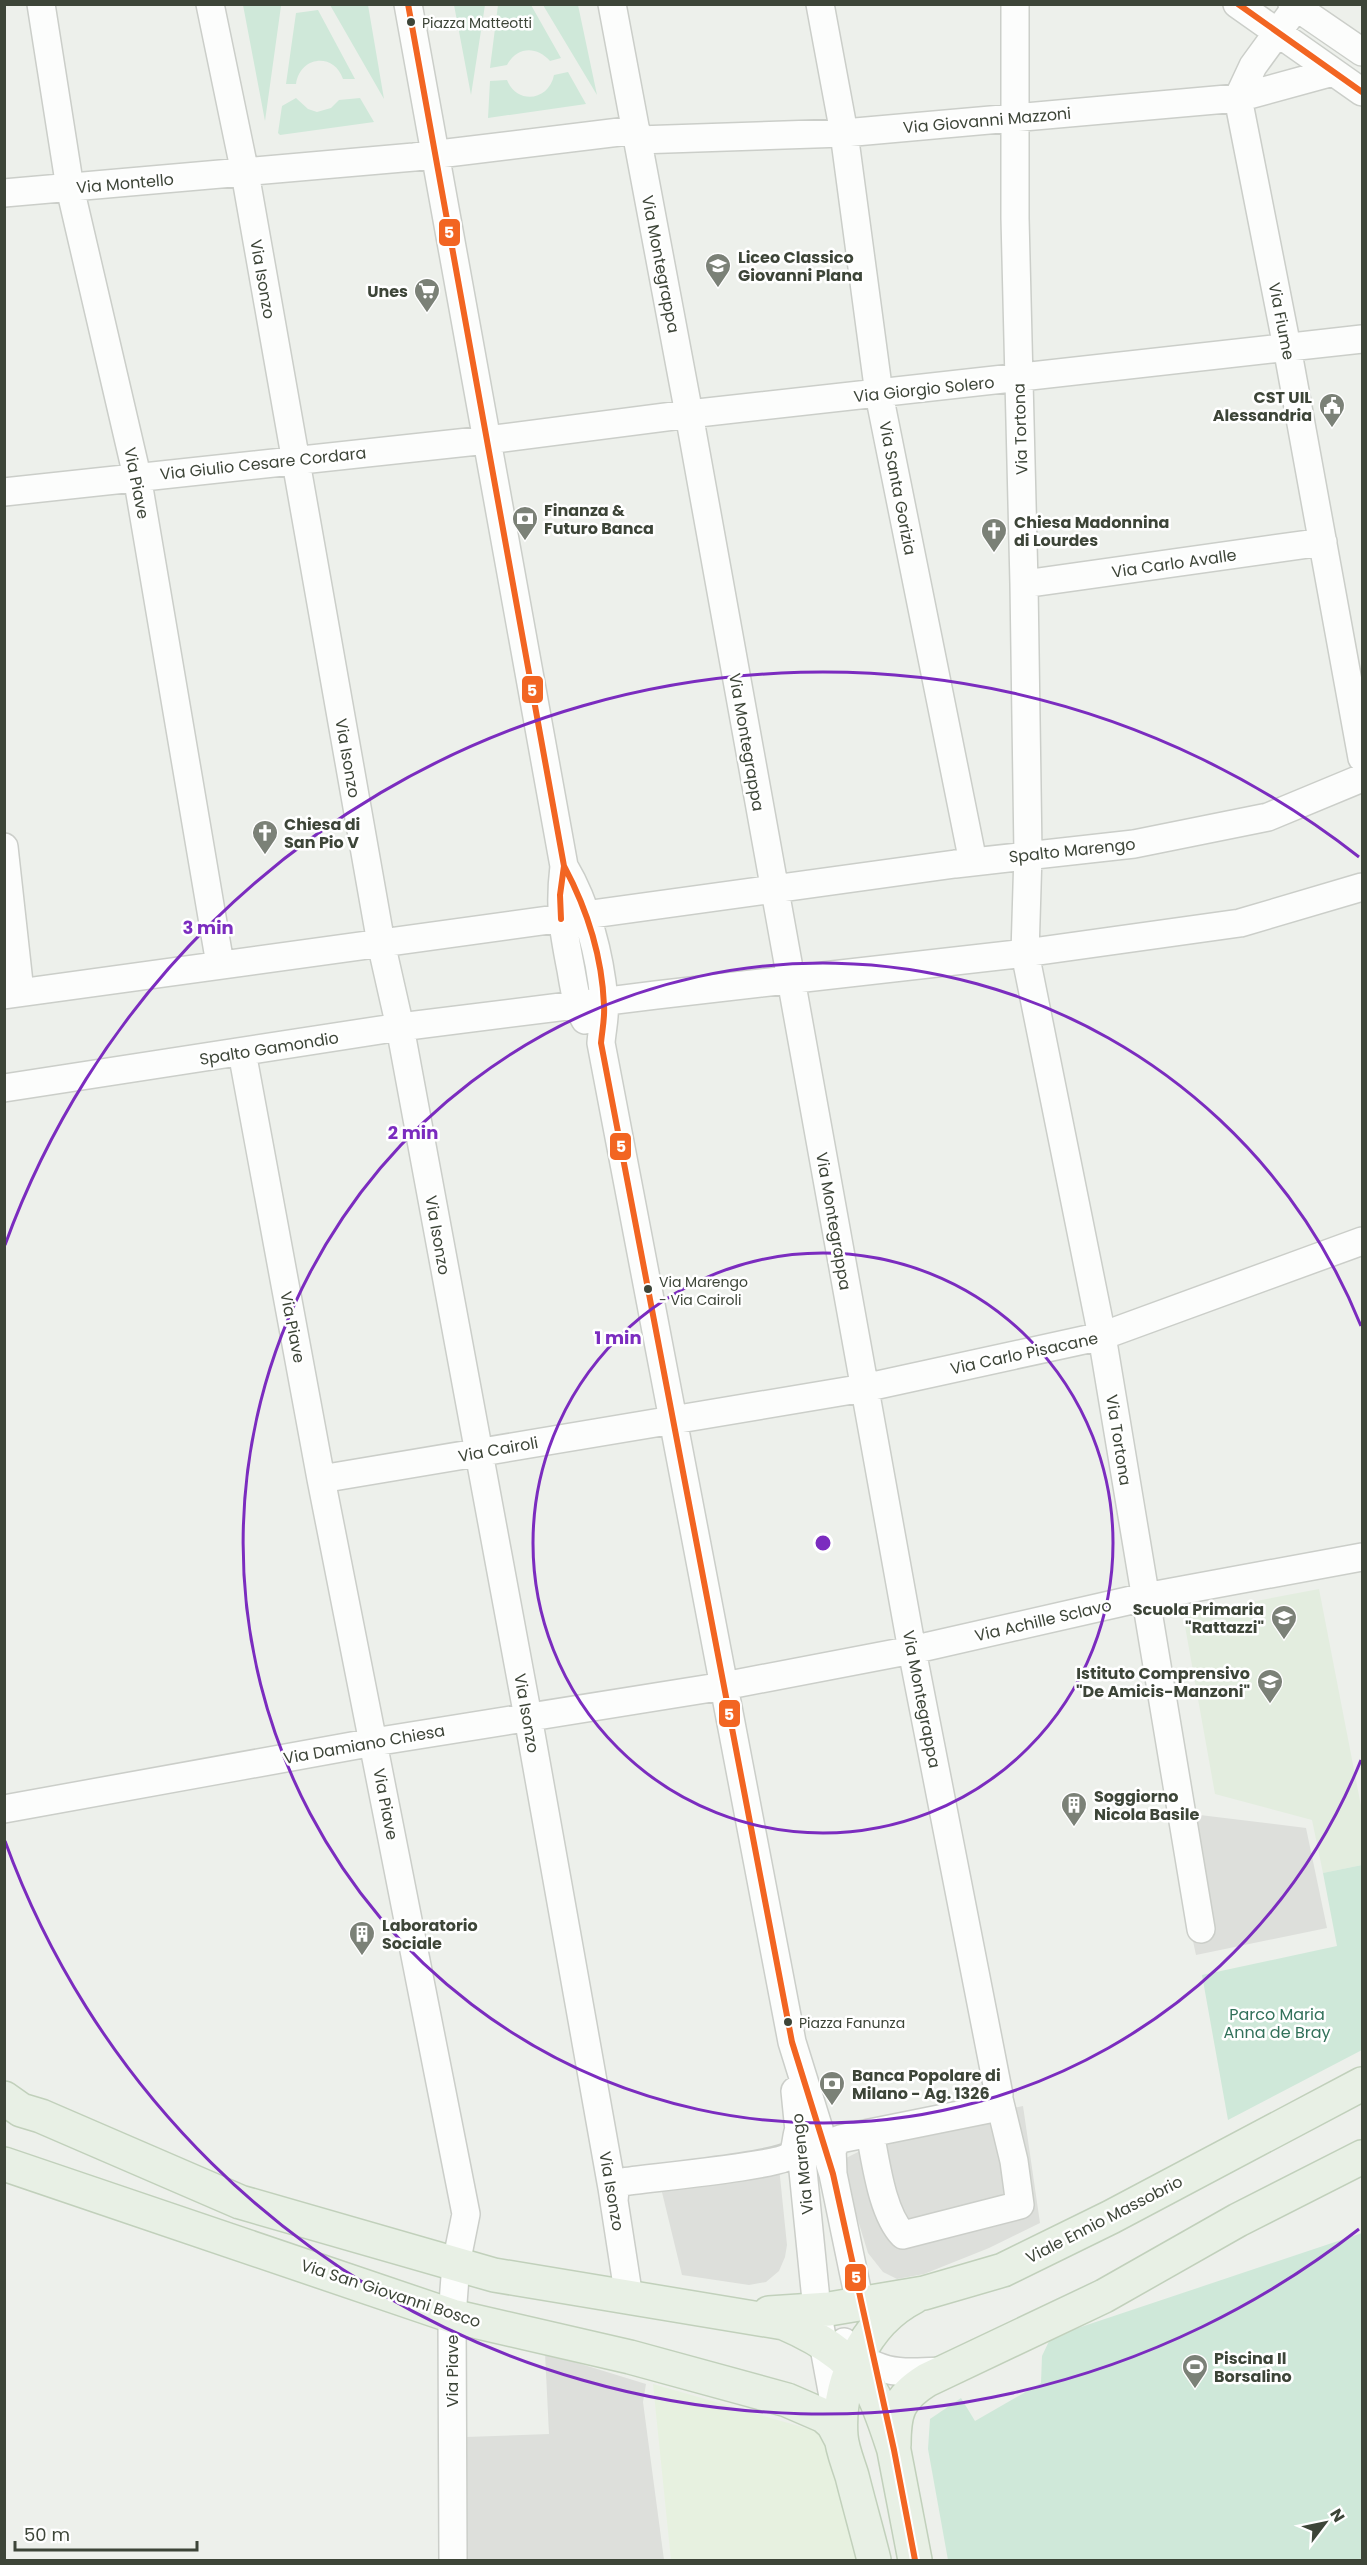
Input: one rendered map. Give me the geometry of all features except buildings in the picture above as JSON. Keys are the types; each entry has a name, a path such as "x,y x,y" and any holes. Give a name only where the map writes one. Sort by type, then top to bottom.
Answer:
{"main road":[{"name":"Viale Ennio Massobrio","path":"924,2293 1003,2270 1111,2217 1362,2084"},
{"path":"4,2098 21,2110 52,2121 240,2202 494,2275 756,2317 784,2323 857,2362 944,2371"},
{"path":"894,2450 895,2420 902,2400 917,2386 944,2371 1104,2296 1238,2220 1362,2157"},
{"name":"Via San Giovanni Bosco","path":"4,2164 452,2316 611,2352 780,2395 824,2416 833,2424 841,2439"},
{"path":"874,2560 841,2439 857,2362 894,2308 924,2293"},
{"path":"701,2309 789,2313 821,2310 857,2362 894,2450 915,2560"},
{"path":"780,2395 796,2397 857,2362"}],"street":[{"name":"Via Piave","path":"41,4 70,188 137,476 220,964"},
{"name":"Via Isonzo","path":"210,4 245,173 294,461 381,943 400,1027 528,1717 614,2201 629,2298"},
{"path":"408,4 564,866 560,895 561,918 578,1005 601,1043"},
{"name":"Via Montegrappa","path":"612,4 689,414 912,1650 999,2099 1014,2161 1020,2205 903,2235 895,2226 881,2186 870,2133"},
{"name":"Via Santa Gorizia","path":"820,4 844,133 879,394 973,862"},
{"name":"Via Tortona","path":"1016,4 1014,118 1028,854 1025,953 1102,1336 1201,1929"},
{"path":"1237,4 1275,33 1362,92"},
{"path":"1238,98 1253,66 1294,6 1362,52"},
{"name":"Via Giovanni Mazzoni","path":"436,154 637,135 844,133 1238,98 1333,72"},
{"name":"Via Fiume","path":"1238,98 1287,347 1362,758"},
{"name":"Via Montello","path":"4,193 436,154"},
{"name":"Via Giorgio Solero","path":"487,440 689,414 1362,339"},
{"name":"Via Giulio Cesare Cordara","path":"4,492 487,440"},
{"name":"Via Carlo Avalle","path":"1024,584 1323,542"},
{"name":"Spalto Marengo","path":"774,888 1028,854 1134,844 1268,817 1362,778"},
{"path":"4,847 12,994 774,888"},
{"path":"564,866 578,890 587,915 605,1002 601,1043"},
{"path":"790,980 1025,953 1240,923 1362,887"},
{"name":"Spalto Gamondio","path":"4,1088 400,1027 790,980"},
{"name":"Via Marengo","path":"601,1043 792,2042 833,2174 849,2250 857,2362"},
{"name":"Via Piave","path":"242,1052 321,1479 466,2214 456,2264 452,2316 453,2560"},
{"name":"Via Carlo Pisacane","path":"674,1419 864,1388 1102,1336 1362,1241"},
{"name":"Via Cairoli","path":"321,1479 674,1419"},
{"name":"Via Achille Sclavo","path":"724,1686 912,1650 1145,1597 1362,1557"},
{"name":"Via Damiano Chiesa","path":"4,1809 374,1742 724,1686"},
{"name":"Via Marengo","path":"792,2042 798,2132 823,2342"},
{"path":"833,2174 834,2144 847,2137 984,2110 996,2105 999,2099"},
{"path":"614,2201 615,2189 622,2182 757,2164 788,2157 794,2150 798,2132"},
{"name":"Viale Ennio Massobrio","path":"849,2250 858,2267 881,2290 896,2295 924,2293"},
{"path":"701,2309 766,2308 795,2299 807,2284 811,2253"},
{"path":"821,2310 857,2362"}],"shaded area":[{"name":"Istituto Comprensivo \"De Amicis-Manzoni\"","path":"1319,1589 1362,1811 1362,1865 1323,1873 1312,1820 1215,1794 1183,1615"},
{"path":"1200,1815 1306,1828 1327,1928 1196,1955 1179,1877"},
{"path":"1023,2106 1040,2223 989,2248 924,2274 897,2279 883,2272 868,2253 845,2178 846,2158 860,2151 860,2146 853,2140"},
{"path":"779,2167 787,2245 779,2271 766,2282 749,2285 682,2275 660,2184"},
{"path":"545,2353 646,2384 643,2402 664,2560 467,2560 465,2437 549,2434"},
{"path":"653,2384 816,2431 824,2436 860,2560 671,2560"}],"green space":[{"path":"278,4 281,6 265,121 243,5"},
{"path":"330,5 368,5 384,99"},
{"path":"454,5 485,5 471,95"},
{"path":"498,5 531,5 561,58 550,61 539,53 527,50 516,54 507,65 490,68"},
{"path":"543,5 578,5 597,95"},
{"path":"318,10 355,79 343,79 339,70 332,64 318,61 304,68 296,84 286,84 296,13"},
{"path":"568,72 586,104 488,118 490,81 507,80 518,93 532,97 546,90 554,75"},
{"path":"296,98 308,109 317,112 331,108 339,100 360,98 374,122 280,135 278,133 282,106"},
{"name":"Parco Maria Anna de Bray","path":"1362,1865 1362,2050 1228,2120 1202,1975 1337,1946 1323,1873"},
{"name":"Piscina Il Borsalino","path":"1362,2233 1362,2560 948,2560 928,2449 930,2419 961,2398 975,2421 1041,2383 1042,2356 1051,2337"}],"transit line":[{"name":"5","path":"408,4 564,866 560,895 561,919"},
{"name":"5","path":"1238,4 1362,92"},
{"name":"5","path":"564,866 580,899 597,951 603,987 604,1020 601,1043 792,2042 833,2174 894,2450 915,2560"}],"place":[{"name":"Piazza Matteotti","path":"411,22"},
{"name":"Liceo Classico Giovanni Plana","path":"718,289"},
{"name":"Unes","path":"427,314"},
{"name":"CST UIL Alessandria","path":"1332,429"},
{"name":"Finanza & Futuro Banca","path":"525,542"},
{"name":"Chiesa Madonnina di Lourdes","path":"994,554"},
{"name":"Chiesa di San Pio V","path":"265,856"},
{"name":"Via Marengo - Via Cairoli","path":"648,1289"},
{"name":"Scuola Primaria \"Rattazzi\"","path":"1284,1641"},
{"name":"Istituto Comprensivo \"De Amicis-Manzoni\"","path":"1270,1705"},
{"name":"Soggiorno Nicola Basile","path":"1074,1828"},
{"name":"Laboratorio Sociale","path":"362,1957"},
{"name":"Piazza Fanunza","path":"788,2022"},
{"name":"Banca Popolare di Milano - Ag. 1326","path":"832,2107"},
{"name":"Piscina Il Borsalino","path":"1195,2390"}]}
